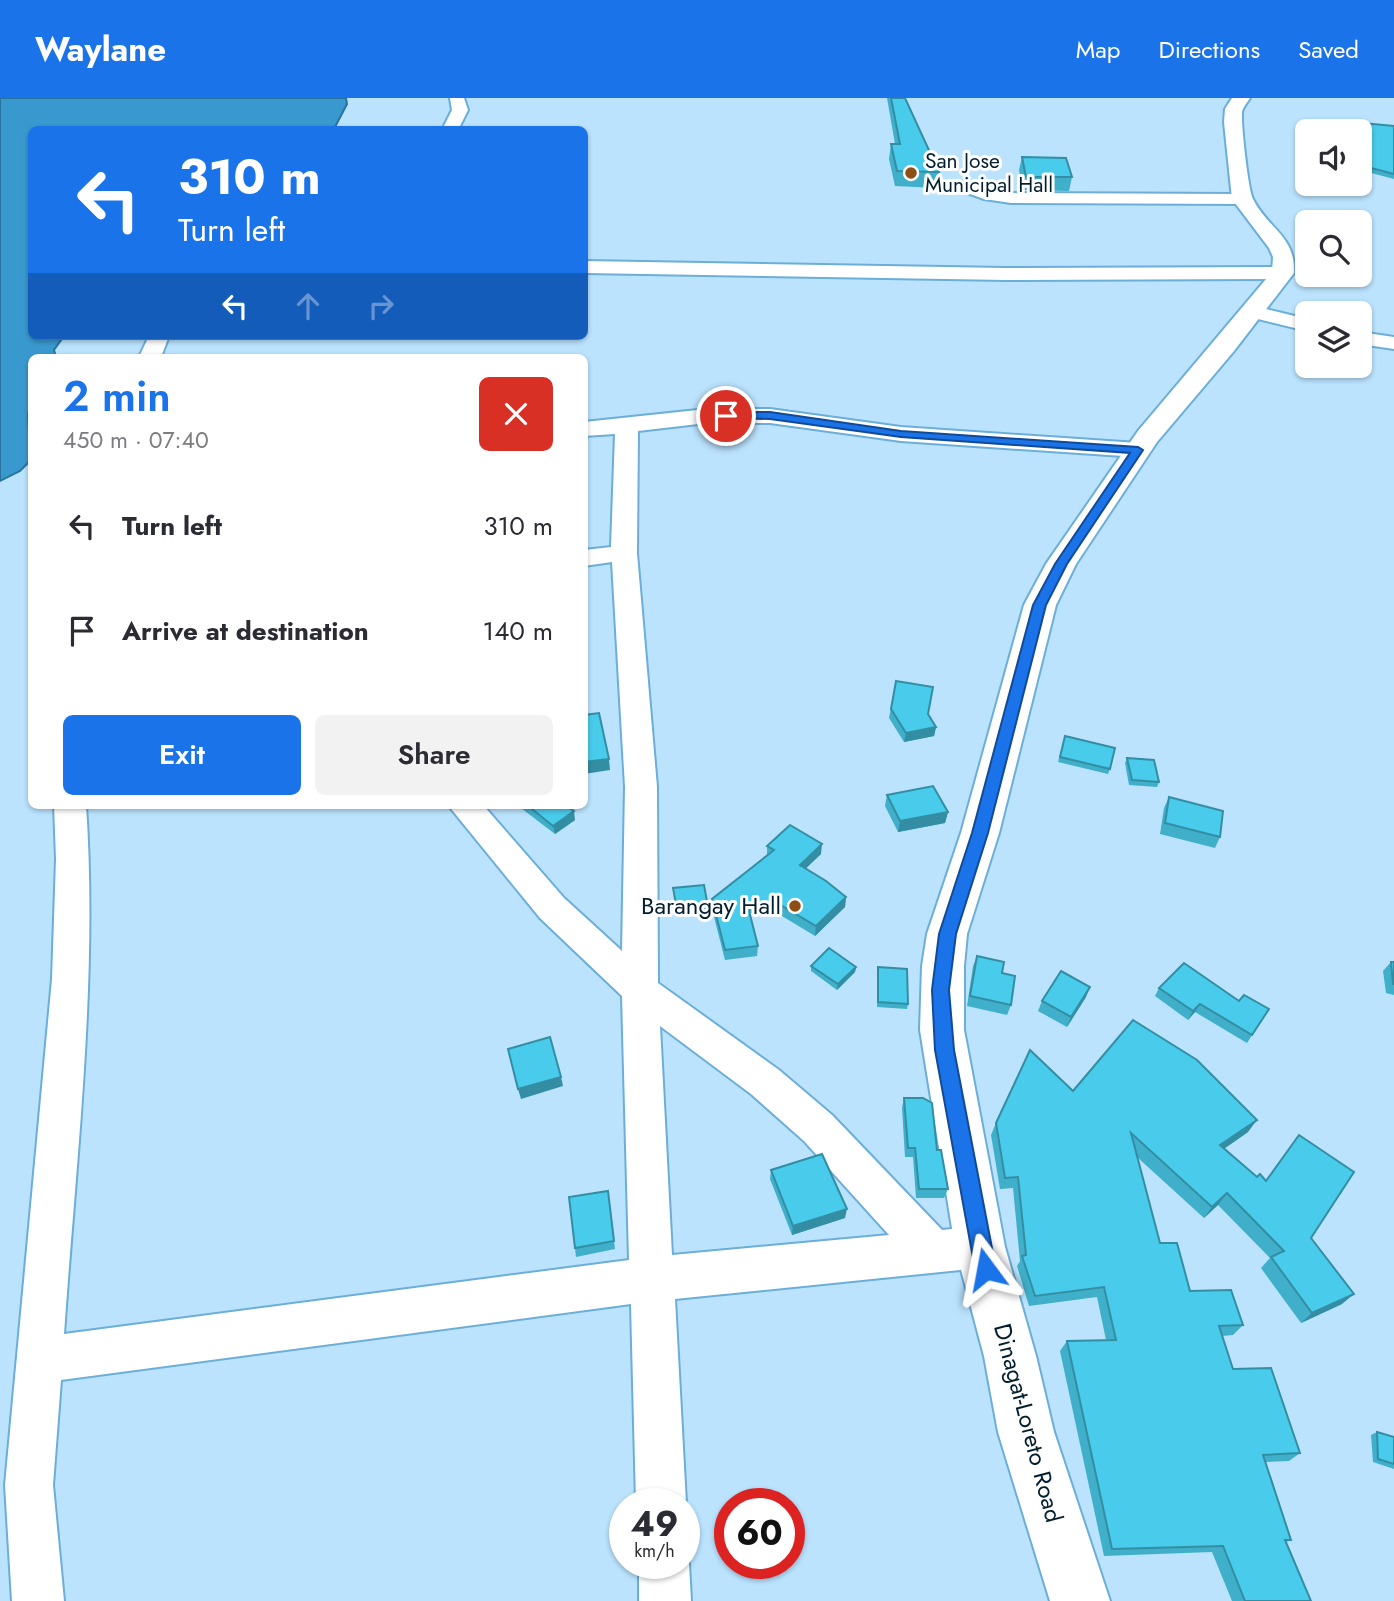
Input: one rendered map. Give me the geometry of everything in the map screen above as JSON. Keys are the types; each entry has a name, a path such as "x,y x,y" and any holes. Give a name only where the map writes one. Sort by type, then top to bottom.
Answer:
{"main road":[{"path":"1241,98 1234,109 1233,122 1242,199 1279,247 1284,257 1283,274"},
{"name":"Dinagat-Loreto Road","path":"1080,1601 1026,1432 1010,1356 980,1247 942,1030 941,990 947,934 980,833 1040,605 1061,564 1138,450 1283,274"}],"street":[{"path":"452,126 460,110 457,98"},
{"path":"965,186 990,195 1010,198 1242,199"},
{"path":"588,267 1006,274 1283,274"},
{"path":"1253,312 1295,323"},
{"path":"1372,340 1394,343"},
{"path":"588,429 707,416 770,416 901,434 1138,450"},
{"path":"627,426 624,553 641,787 640,990 660,1488"},
{"path":"588,558 624,553"},
{"path":"38,1601 29,1485 70,979 73,859 70,809"},
{"path":"467,809 552,908 640,990 765,1082 818,1128 934,1252"},
{"path":"40,1360 652,1279 980,1247"},
{"path":"664,1579 665,1601"}],"water":[{"path":"0,98 346,98 347,104 336,126 28,126 28,340 61,340 54,350 55,354 28,354 28,463 20,471 0,481"}],"building":[{"path":"891,98 905,98 939,172 897,171 891,144 900,144"},
{"path":"1372,124 1394,126 1394,174 1372,168"},
{"path":"1022,157 1066,158 1072,177 1026,177"},
{"path":"896,681 933,687 928,714 936,727 906,733 891,709"},
{"path":"599,713 609,759 588,762 588,714"},
{"path":"1065,736 1115,748 1110,769 1060,757"},
{"path":"1127,758 1154,760 1159,782 1132,780"},
{"path":"933,786 948,812 900,821 887,795"},
{"path":"1169,797 1223,811 1220,837 1165,823"},
{"path":"532,809 574,811 553,826"},
{"path":"790,825 822,844 800,865 846,897 816,926 782,906 747,903 758,946 725,950 712,899 774,850 767,846"},
{"path":"704,885 708,907 677,910 673,888"},
{"path":"829,948 856,967 838,984 811,966"},
{"path":"977,956 1004,962 1002,973 1015,976 1011,1005 970,996"},
{"path":"1391,962 1394,962 1394,984 1393,984"},
{"path":"1184,963 1239,1001 1244,995 1269,1009 1252,1035 1200,1004 1193,1011 1159,988"},
{"path":"878,967 907,969 908,1004 878,1002"},
{"path":"1061,971 1090,987 1071,1017 1042,1001"},
{"path":"1133,1020 1197,1060 1257,1120 1220,1145 1257,1177 1260,1174 1266,1181 1299,1135 1354,1172 1311,1238 1354,1294 1312,1313 1271,1257 1284,1251 1227,1193 1212,1207 1131,1133 1160,1243 1177,1243 1190,1291 1231,1290 1243,1325 1219,1326 1233,1369 1271,1368 1300,1453 1263,1455 1291,1540 1285,1540 1311,1601 1245,1601 1223,1546 1112,1549 1067,1341 1116,1340 1104,1287 1035,1296 1022,1256 1026,1255 1018,1177 1005,1178 996,1123 1030,1050 1073,1091"},
{"path":"550,1037 561,1077 518,1089 508,1049"},
{"path":"904,1098 923,1098 932,1103 937,1150 941,1150 948,1189 919,1189 915,1148 908,1148"},
{"path":"822,1154 847,1209 793,1226 771,1170"},
{"path":"608,1191 614,1241 575,1248 569,1197"},
{"path":"1377,1432 1394,1437 1394,1464 1378,1459"}],"place":[{"name":"San Jose Municipal Hall","path":"911,173"},
{"name":"Barangay Hall","path":"795,906"}],"route":[{"path":"726,416 770,416 901,434 1138,450 1061,564 1040,605 969,873 947,934 941,990 944,1050 986,1269"}]}
